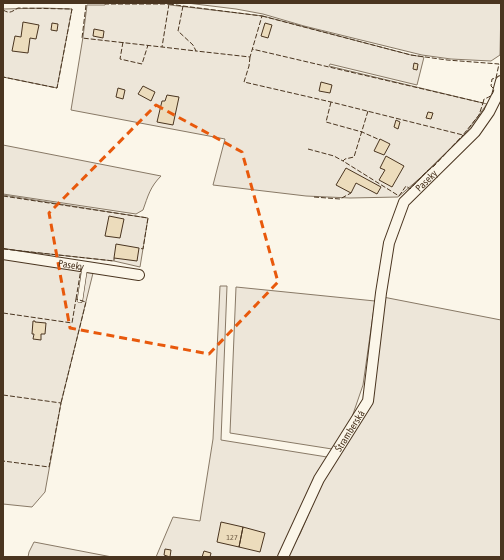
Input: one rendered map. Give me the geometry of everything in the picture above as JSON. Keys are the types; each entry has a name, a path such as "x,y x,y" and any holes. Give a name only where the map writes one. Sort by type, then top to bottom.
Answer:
{"street":[{"name":"Paseky","path":"381,293 389,243 404,202 475,132 497,96 501,82"},
{"name":"Paseky","path":"3,254 139,275"},
{"name":"Štramberská","path":"283,557 319,479 368,401 381,293"}],"lane":[{"path":"80,300 85,266"}],"highlighted area":[{"path":"156,105 242,152 278,282 209,354 70,328 49,213"}],"shaded area":[{"path":"105,3 170,3 170,5 263,16 411,55 424,57 417,85 330,64 329,66 487,104 465,134 434,166 398,197 350,198 306,196 213,185 225,139 71,110 87,5 105,5"},
{"path":"187,3 501,3 500,55 491,61 451,59 422,55 304,26 263,14"},
{"path":"3,9 72,9 57,88 3,77"},
{"path":"3,145 161,176 152,188 143,210 136,214 3,194"},
{"path":"3,195 148,218 140,267 114,261 3,249"},
{"path":"3,258 94,269 61,403 45,492 32,507 3,504"},
{"path":"220,286 227,286 221,440 327,457 289,538 278,557 156,557 173,517 200,521 213,439"},
{"path":"236,287 375,301 363,385 351,420 332,449 230,433"},
{"path":"383,297 501,320 501,557 287,557 300,534 323,481 372,404"},
{"path":"34,542 112,557 28,557"}],"building":[{"path":"23,22 39,25 36,39 30,38 28,53 12,51 15,36 21,37"},
{"path":"52,23 58,24 57,31 51,30"},
{"path":"265,23 272,25 268,38 261,36"},
{"path":"94,29 104,31 103,38 93,36"},
{"path":"414,63 418,64 417,70 413,69"},
{"path":"321,82 332,85 330,93 319,91"},
{"path":"143,86 155,92 151,101 138,94"},
{"path":"118,88 125,90 123,99 116,97"},
{"path":"167,95 179,97 173,125 157,122 162,101 165,101"},
{"path":"428,112 433,113 431,119 426,118"},
{"path":"396,120 400,122 398,129 394,127"},
{"path":"380,139 390,144 384,155 374,151"},
{"path":"386,156 404,166 392,187 379,180 385,170 380,168"},
{"path":"346,168 381,187 377,194 356,183 351,193 336,185"},
{"path":"109,216 124,219 120,238 105,236"},
{"path":"116,244 139,248 137,261 114,258"},
{"path":"33,321 46,323 45,334 41,334 41,340 33,339"},
{"path":"221,522 243,527 239,547 217,542"},
{"path":"243,527 265,533 260,552 239,547"},
{"path":"165,549 171,550 170,557 164,555"},
{"path":"204,551 211,553 210,557 202,557"}],"fence":[{"path":"105,3 169,4"},
{"path":"169,4 183,6 178,31 193,45 196,51 162,47 169,4"},
{"path":"86,5 82,38 162,47"},
{"path":"183,6 262,16 250,57 196,51"},
{"path":"3,10 9,12 18,8 72,9 57,88 3,77"},
{"path":"262,16 411,55 447,60 499,64 496,78 492,79 491,86 494,89 493,93 490,97 484,99 483,103"},
{"path":"123,42 120,59 142,64 148,45"},
{"path":"250,57 244,82 463,135 479,115 483,103 252,49"},
{"path":"331,102 326,122 362,132 380,140"},
{"path":"368,111 354,157 343,161 399,196 406,186 410,189 463,135"},
{"path":"308,149 334,156 343,161"},
{"path":"314,197 340,199 351,193"},
{"path":"3,196 148,218 143,249 139,248"},
{"path":"3,249 114,261 114,258"},
{"path":"76,299 81,269 79,269"},
{"path":"3,313 72,323 76,299 86,302 61,403"},
{"path":"3,395 61,403 49,467 3,461"}]}
